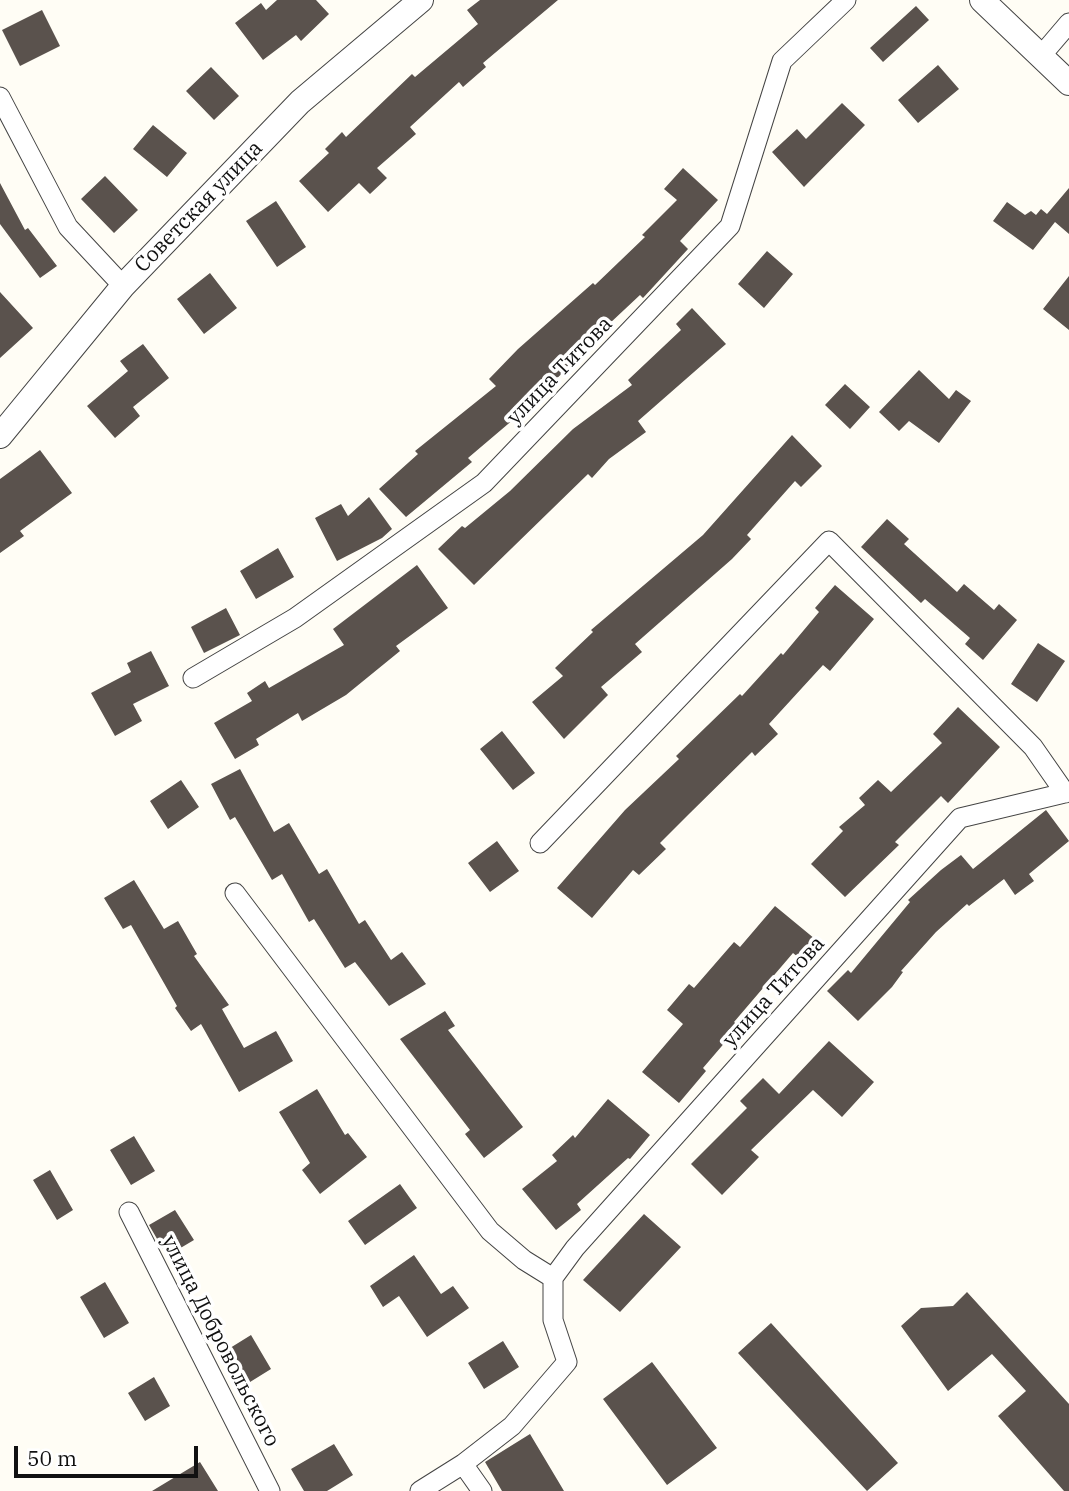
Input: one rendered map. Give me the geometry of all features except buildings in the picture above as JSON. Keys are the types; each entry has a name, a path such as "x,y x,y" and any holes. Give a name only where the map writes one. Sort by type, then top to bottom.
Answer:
{"street":[{"name":"Советская улица","path":"0,436 122,286 300,102 421,0"},
{"name":"улица Титова","path":"192,678 295,618 484,483 730,226 782,61 846,0"},
{"path":"982,0 1069,83"},
{"path":"1040,57 1069,23"},
{"path":"0,97 68,228 122,286"},
{"name":"улица Титова","path":"540,843 829,541 1032,747 1067,792 960,818 584,1238 553,1278"},
{"path":"235,893 490,1231 524,1260 553,1278 553,1320 567,1362 512,1426 463,1464 420,1491"},
{"name":"улица Добровольского","path":"129,1212 270,1491"},
{"path":"463,1464 482,1491"}]}
